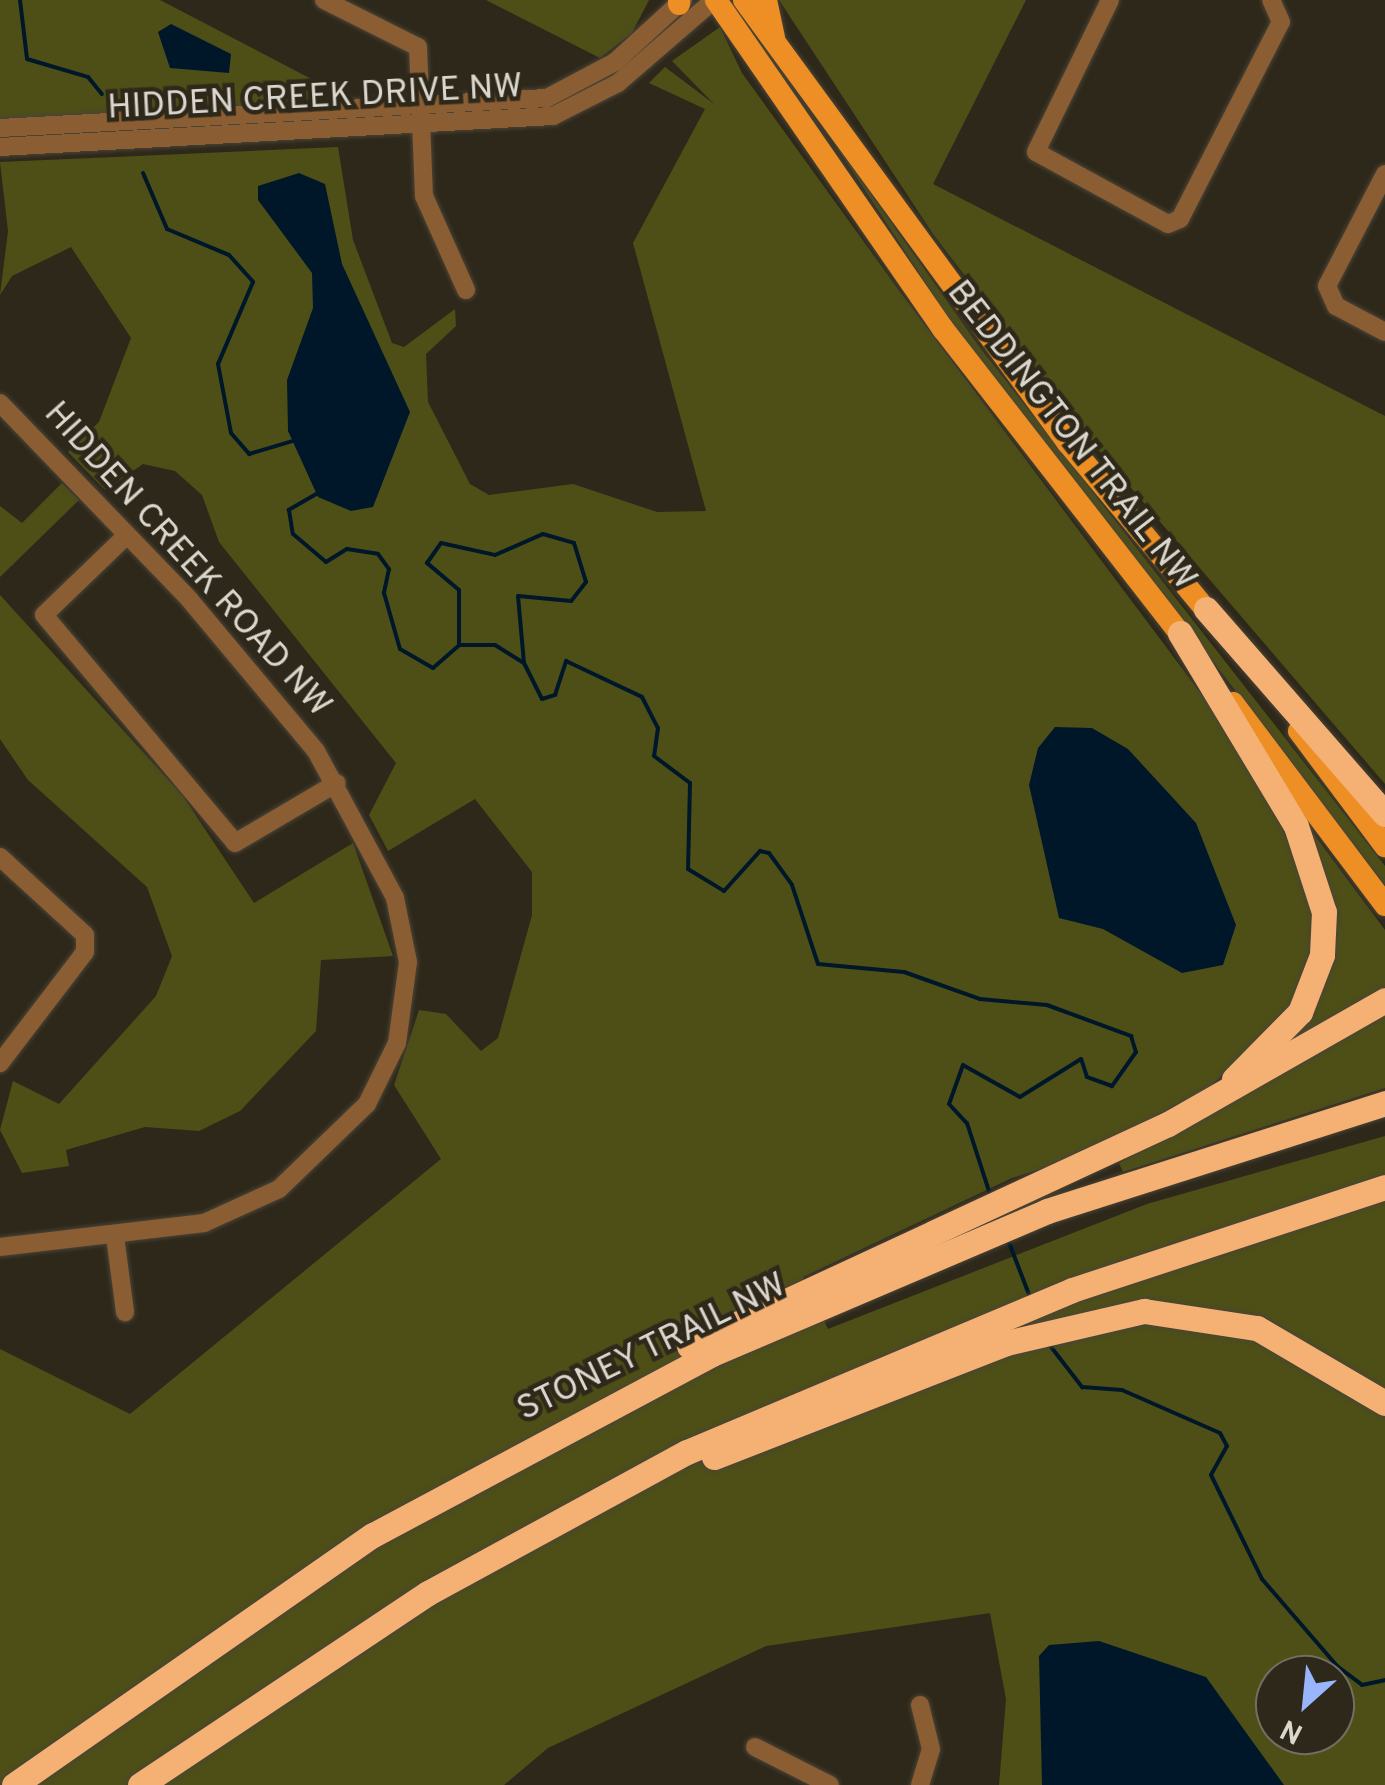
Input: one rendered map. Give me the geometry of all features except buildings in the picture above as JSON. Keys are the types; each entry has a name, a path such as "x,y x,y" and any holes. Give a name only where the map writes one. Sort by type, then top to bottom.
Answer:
{"highway":[{"path":"1206,609 1385,814"},
{"path":"1180,633 1296,826 1324,912 1322,955 1300,1012 1222,1095"},
{"path":"420,1507 491,1452 945,1221 1222,1095 1385,1000"},
{"name":"STONEY TRAIL NW","path":"14,1785 420,1507 712,1354 1047,1211 1385,1103"},
{"path":"140,1785 443,1585 677,1472 1000,1332 1072,1290 1385,1187"},
{"path":"1000,1332 1144,1310 1234,1320 1385,1403"}],"main road":[{"name":"BEDDINGTON TRAIL NW","path":"715,0 942,329 1180,633 1385,905"},
{"name":"BEDDINGTON TRAIL NW","path":"744,0 1058,429 1206,609 1385,846"},
{"path":"766,0 774,42"}],"street":[{"path":"324,0 418,47 418,128 424,196 466,290"},
{"name":"HIDDEN CREEK DRIVE NW","path":"0,147 418,128 550,107 618,83 715,0"},
{"path":"1110,0 1036,152 1168,224 1180,219 1280,22 1271,0"},
{"name":"HIDDEN CREEK DRIVE NW","path":"0,128 278,114 550,107 615,62 680,1"},
{"path":"278,114 280,134"},
{"path":"1385,174 1328,286 1336,306 1385,332"},
{"name":"HIDDEN CREEK ROAD NW","path":"0,403 128,534 338,784 404,928 404,1010 387,1066 335,1142 279,1188 204,1223 0,1247"},
{"path":"128,534 44,616 235,843 338,784"},
{"path":"0,856 85,935 85,952 0,1063"},
{"path":"115,1236 125,1312"},
{"path":"920,1705 931,1750 920,1785"},
{"path":"756,1746 830,1785"}],"shaded area":[{"path":"0,0 160,0 321,84 322,107 0,122"},
{"path":"486,0 649,0 632,33 600,58"},
{"path":"779,0 1026,0 933,184 1385,416 1385,784 1090,440 933,234"},
{"path":"720,27 742,73 898,289 1214,711 1288,829 1311,886 1315,937 1297,1000 1211,1086 1080,1157 1012,1178 803,1277 828,1329 1147,1204 1385,1136 1385,1785 999,1785 1006,1699 990,1613 766,1646 548,1748 504,1785 0,1785 0,1349 130,1414 441,1159 394,1085 419,1010 446,1014 481,1051 498,1038 532,915 532,872 475,799 388,851 369,815 396,763 219,542 202,495 175,471 143,464 105,490 68,452 99,422 131,338 71,247 12,276 0,295 8,231 0,162 338,147 353,240 392,343 404,347 455,309 456,326 426,354 428,402 470,484 489,495 573,484 657,512 706,511 633,243 705,109 649,83 665,67 714,104 672,61"},
{"path":"825,129 981,349 1385,866 1385,885 949,319"},
{"path":"62,483 79,500 0,577 0,506 22,523"},
{"path":"0,595 183,796 254,903 353,843 393,956 321,960 316,1031 240,1111 199,1131 145,1127 66,1150 69,1166 22,1173 0,1130 13,1081 59,1104 156,996 172,956 147,887 28,780 0,739"},
{"path":"1307,825 1385,930 1385,987 1290,1044 1323,974"},
{"path":"1385,1011 1385,1088 1123,1172 1119,1163"}],"water":[{"path":"171,24 231,54 229,73 170,68 158,32"},
{"path":"299,173 325,184 342,264 410,412 373,507 351,511 318,497 288,431 287,380 313,308 312,273 258,200 258,186"},
{"path":"1055,727 1092,728 1128,749 1196,823 1236,925 1223,965 1182,973 1103,929 1059,918 1029,785 1038,748"},
{"path":"1099,1641 1206,1677 1255,1745 1255,1755 1262,1755 1284,1785 1042,1785 1039,1656 1049,1645"}],"waterway":[{"path":"20,0 27,59 88,77 102,94"},
{"path":"143,173 167,229 229,255 253,282 218,364 231,433 249,454 293,441"},
{"path":"318,493 289,510 293,534 326,562 347,549 378,554 389,569 384,593 400,649 433,668 459,645 459,590 427,563 441,543 495,555 543,534 574,543 586,582 571,601 518,596 524,663 542,699 555,695 566,661 642,697 658,728 654,756 690,783 688,869 724,891 760,851 769,853 792,885 818,964 904,972 980,999 1047,1005 1131,1036 1136,1052 1112,1086 1087,1077 1081,1059 1020,1097 963,1065 949,1104 967,1123 990,1194"},
{"path":"460,645 495,645 524,663"},
{"path":"1008,1240 1030,1297"},
{"path":"1048,1343 1082,1387 1122,1390 1220,1433 1227,1446 1211,1475 1262,1579 1337,1666 1362,1685 1385,1680"}]}
